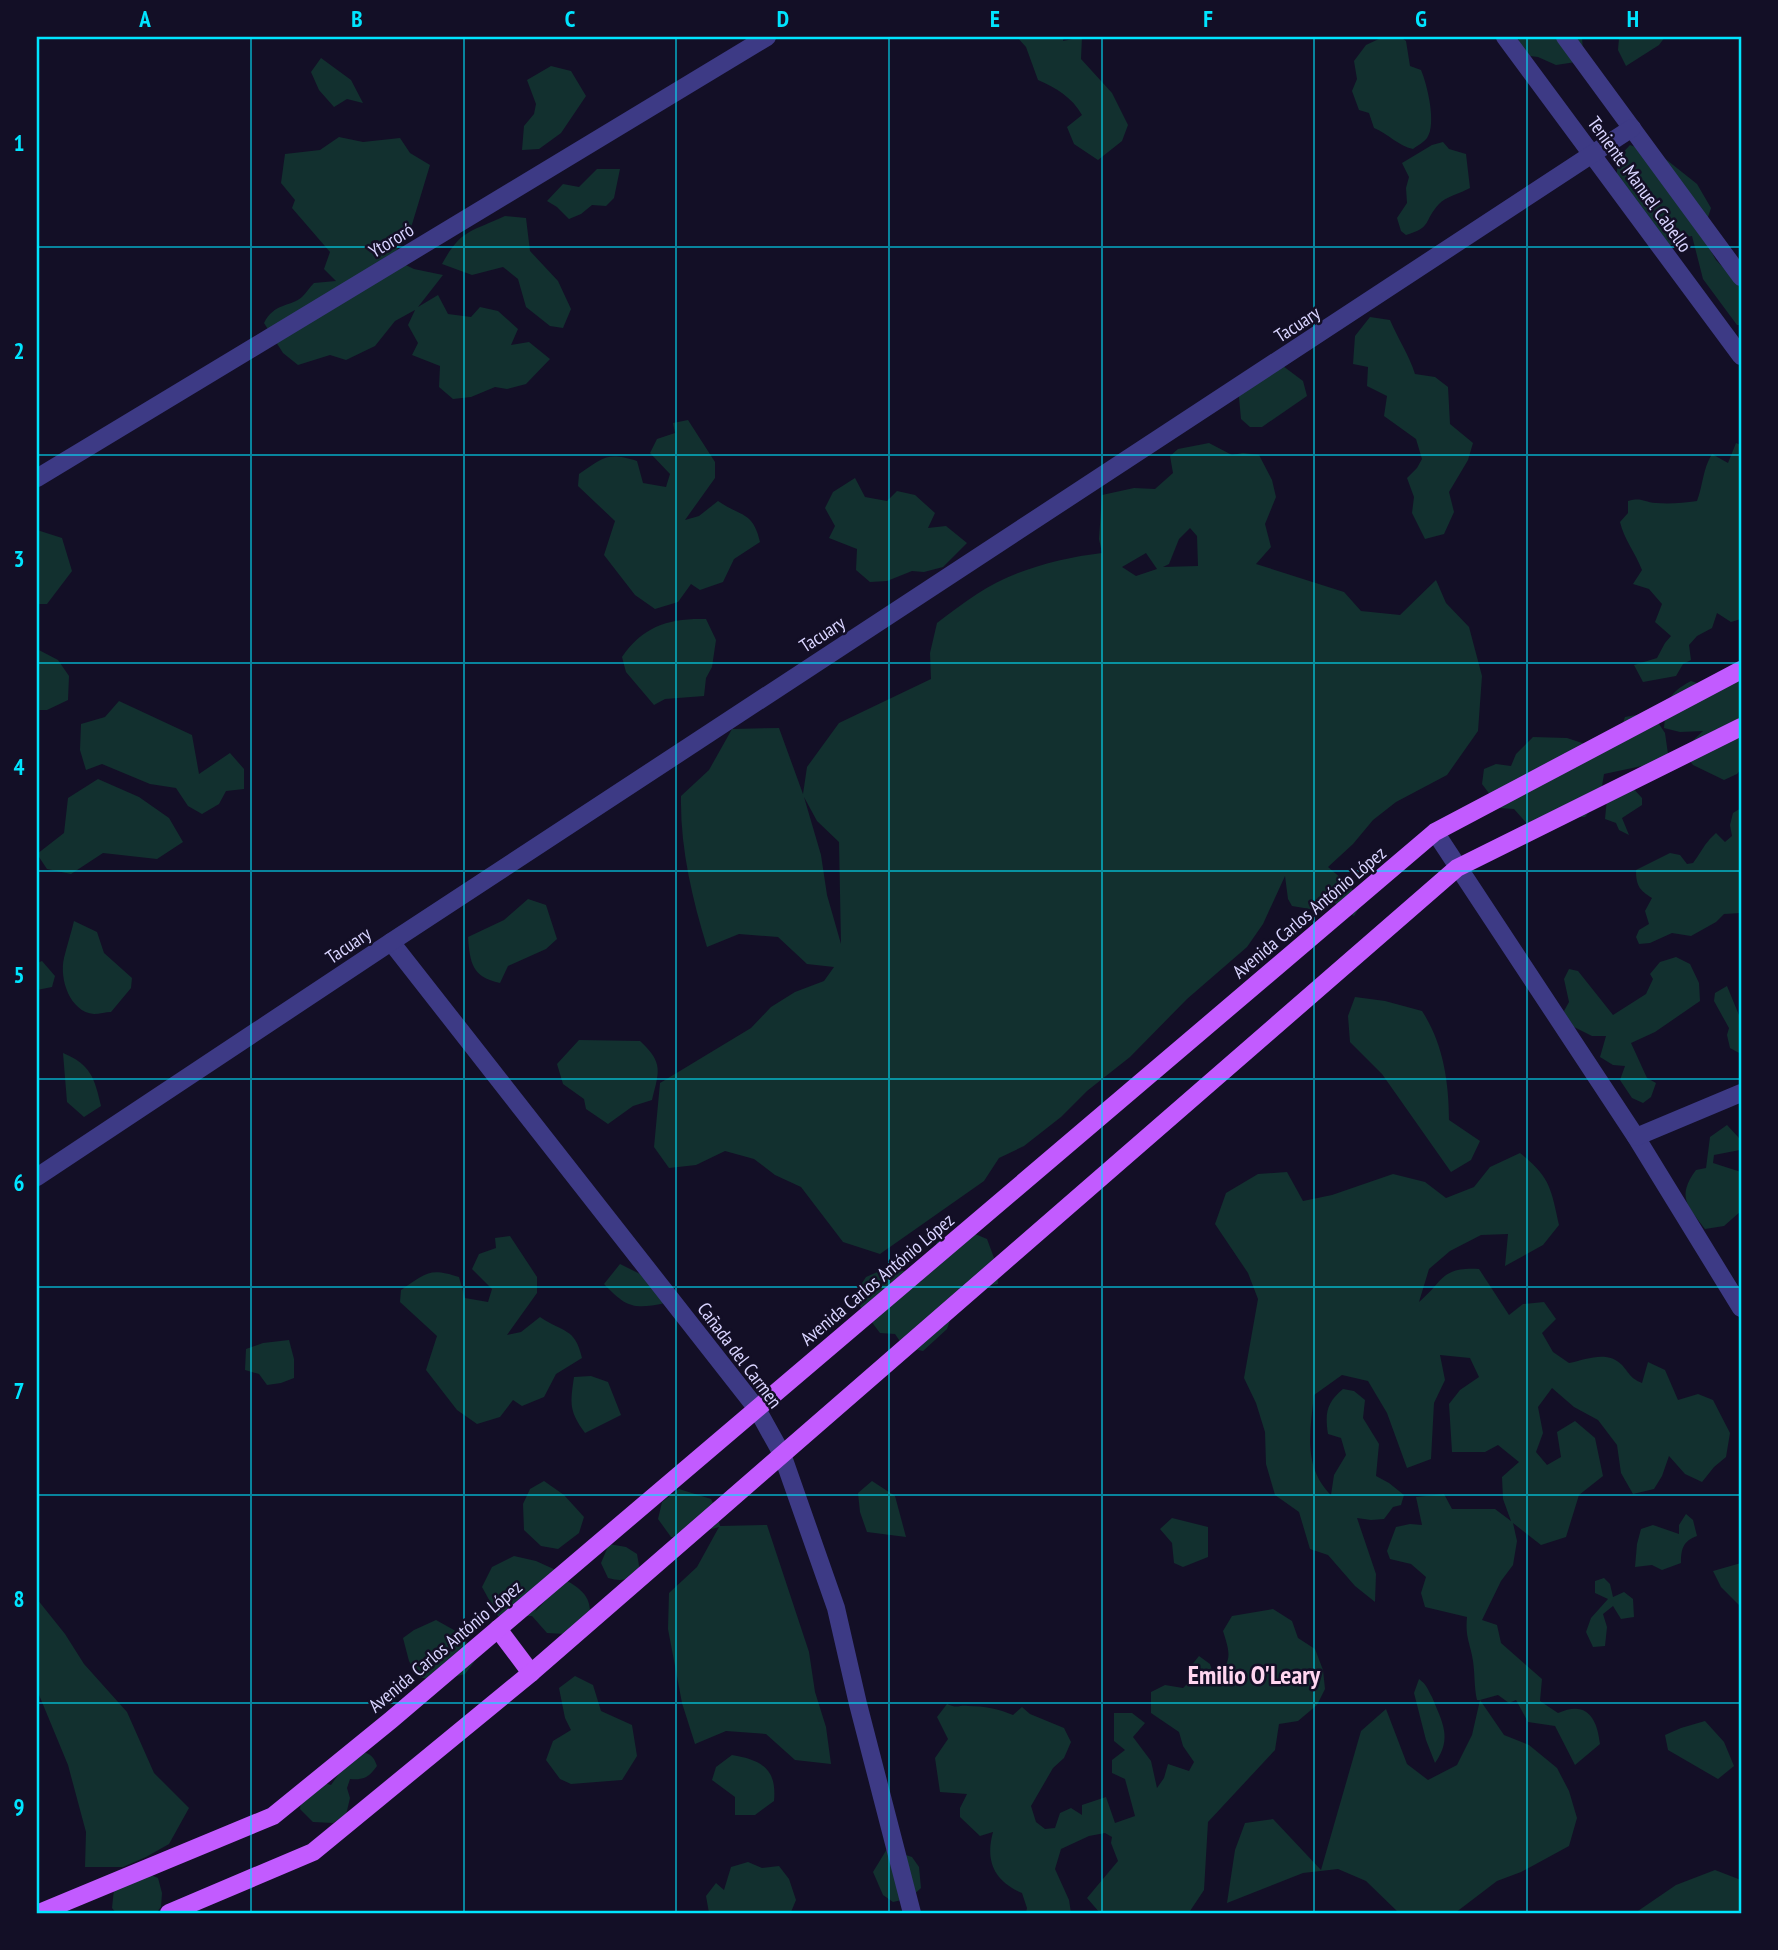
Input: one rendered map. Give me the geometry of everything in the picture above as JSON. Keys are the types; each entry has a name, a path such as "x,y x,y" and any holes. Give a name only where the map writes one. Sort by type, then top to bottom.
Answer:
{"main road":[{"name":"Avenida Carlos António López","path":"39,1913 274,1816 498,1629 1435,832 1741,670"},
{"path":"169,1913 313,1852 531,1673 1457,868 1741,727"},
{"path":"498,1629 531,1673"}],"street":[{"name":"Ytororó","path":"38,475 767,37"},
{"name":"Teniente Manuel Cabello","path":"1505,37 1741,356"},
{"name":"Teniente Manuel Cabello","path":"1565,37 1741,277"},
{"name":"Tacuary","path":"37,1177 1632,128"},
{"path":"1435,832 1636,1137 1741,1308"},
{"name":"Cañada del Carmen","path":"391,942 757,1409 782,1454 836,1608 912,1913"},
{"path":"1636,1137 1741,1093"}],"green space":[{"path":"1017,37 1064,37 1063,41 1082,37 1081,59 1112,93 1128,125 1122,141 1098,160 1074,144 1067,127 1082,115 1063,94 1038,80 1026,47"},
{"path":"1383,37 1400,37 1406,41 1410,66 1421,70 1426,85 1431,114 1430,132 1426,139 1413,149 1374,128 1369,113 1359,110 1352,91 1357,79 1354,61 1366,45"},
{"path":"1518,37 1582,37 1583,51 1576,62 1556,65 1538,57 1522,55"},
{"path":"1665,37 1659,45 1626,66 1618,50 1619,38"},
{"path":"321,58 351,80 363,103 347,99 334,107 319,90 311,72"},
{"path":"551,66 571,71 586,96 561,133 539,149 522,150 524,126 534,114 536,104 527,80"},
{"path":"339,137 363,142 400,138 410,153 430,165 410,231 391,258 414,269 443,275 418,307 438,295 448,314 471,317 480,307 498,311 518,329 511,345 529,342 550,359 526,384 507,389 495,387 471,397 453,399 439,387 440,366 412,355 418,343 408,325 415,310 395,321 375,346 346,360 330,355 298,365 283,353 264,323 268,317 277,309 302,297 314,283 336,281 324,269 330,252 292,208 295,200 281,183 285,154 320,150"},
{"path":"1443,142 1449,149 1466,154 1470,188 1442,202 1424,226 1406,235 1401,231 1397,218 1407,203 1406,188 1409,177 1402,163 1432,145"},
{"path":"1630,145 1663,157 1697,184 1711,208 1702,235 1716,260 1741,286 1741,325 1737,325 1703,279 1692,236 1681,238 1666,249 1615,197 1618,158"},
{"path":"597,169 620,169 614,198 606,206 592,205 569,219 547,201 563,184 579,187"},
{"path":"505,216 526,218 530,251 558,281 571,309 563,328 550,326 526,307 518,279 503,267 472,275 442,264 461,238"},
{"path":"1370,317 1390,320 1415,374 1435,377 1448,387 1450,424 1473,443 1468,460 1449,492 1454,512 1444,534 1425,539 1412,513 1414,497 1407,478 1422,459 1416,439 1384,416 1387,396 1367,386 1368,367 1353,364 1355,336"},
{"path":"1283,366 1303,381 1307,396 1262,427 1250,427 1241,419 1238,387"},
{"path":"688,420 715,462 715,478 685,520 699,516 718,501 750,520 760,542 734,559 723,582 700,590 691,584 678,602 655,609 635,595 604,555 615,521 578,486 579,474 600,460 619,457 637,461 643,483 666,487 670,474 650,453 657,439 675,433 673,423"},
{"path":"1209,443 1232,455 1259,455 1272,480 1276,497 1265,524 1271,547 1256,564 1344,592 1361,611 1400,615 1436,580 1446,603 1469,627 1482,676 1478,731 1447,775 1396,802 1373,820 1353,844 1328,867 1350,886 1361,905 1354,916 1335,903 1316,910 1292,906 1288,899 1285,876 1263,924 1247,947 1187,999 1130,1057 1024,1146 999,1158 984,1181 880,1254 843,1242 801,1187 775,1175 754,1159 725,1151 696,1165 669,1168 654,1147 660,1083 751,1028 771,1007 795,992 824,981 834,967 807,964 778,937 739,934 707,947 688,872 681,796 709,770 732,729 779,728 803,794 807,767 839,723 931,679 930,653 937,623 977,594 1006,578 1053,562 1102,553 1099,539 1102,495 1134,488 1155,489 1173,473 1170,456 1178,449","holes":["1190,528 1197,536 1198,566 1163,567 1169,564 1179,539","1146,553 1157,569 1136,576 1122,567","804,797 817,821 839,842 841,944 827,895 821,855"]},
{"path":"1736,443 1741,445 1741,619 1731,622 1717,613 1712,628 1697,636 1689,645 1691,660 1683,664 1676,676 1643,682 1634,665 1657,658 1671,636 1655,622 1662,604 1649,589 1633,584 1642,570 1620,522 1628,513 1628,501 1697,501 1712,454 1728,463"},
{"path":"855,478 865,497 887,501 897,491 915,495 935,513 928,528 946,526 967,543 943,567 924,572 912,571 887,581 870,582 856,570 857,549 829,538 835,526 825,508 833,492"},
{"path":"37,530 62,538 72,571 47,604 37,604"},
{"path":"706,619 716,640 704,696 665,699 654,705 626,672 622,657 639,638 658,626 680,620"},
{"path":"37,649 58,660 69,676 68,700 47,710 37,710"},
{"path":"1728,680 1741,681 1741,769 1724,780 1693,765 1682,751 1703,731 1680,732 1664,728 1670,699 1677,690 1691,681 1720,691"},
{"path":"119,701 192,735 199,774 230,753 244,769 244,789 226,791 219,804 202,814 188,806 176,788 150,784 102,764 86,770 80,750 81,724 105,717"},
{"path":"1636,715 1655,718 1665,733 1668,754 1656,763 1604,774 1600,798 1585,817 1551,817 1530,827 1514,809 1500,808 1482,784 1484,769 1496,764 1511,766 1516,754 1533,737 1567,738 1585,744 1618,737 1625,717"},
{"path":"98,779 139,797 169,818 183,842 157,859 103,853 71,874 47,869 37,854 64,833 68,798"},
{"path":"1630,785 1642,798 1642,805 1622,818 1629,835 1619,830 1616,823 1605,819 1607,798"},
{"path":"1741,808 1741,913 1724,914 1716,922 1691,936 1672,933 1650,943 1639,944 1636,937 1639,930 1649,924 1645,911 1652,898 1639,887 1636,870 1670,853 1680,855 1687,864 1693,863 1716,833 1725,842 1732,836 1730,825 1733,813"},
{"path":"528,899 546,905 557,939 546,949 508,966 500,983 483,977 474,968 468,937 504,920"},
{"path":"74,921 97,932 104,953 132,978 131,988 111,1012 86,1012 78,1007 68,993 63,966"},
{"path":"1676,957 1690,964 1699,983 1700,1001 1655,1032 1631,1043 1647,1078 1656,1083 1651,1097 1643,1103 1632,1098 1620,1080 1625,1066 1613,1065 1600,1057 1606,1036 1592,1036 1570,1025 1564,1011 1569,1002 1564,979 1569,969 1578,971 1613,1015 1646,994 1653,979 1650,974 1660,962"},
{"path":"42,961 55,976 52,987 37,990 37,963"},
{"path":"1727,986 1741,1020 1741,1054 1730,1048 1727,1035 1729,1028 1714,1001 1715,993"},
{"path":"1355,997 1385,1001 1422,1011 1440,1050 1448,1091 1449,1120 1480,1141 1471,1160 1451,1172 1382,1074 1350,1042 1348,1016"},
{"path":"579,1040 640,1041 653,1056 658,1068 652,1100 633,1106 608,1124 586,1109 584,1099 563,1084 557,1064"},
{"path":"63,1053 85,1067 96,1087 101,1106 84,1117 67,1102"},
{"path":"1727,1125 1739,1138 1740,1150 1714,1155 1713,1163 1741,1172 1741,1211 1724,1226 1705,1229 1689,1207 1687,1187 1696,1170 1706,1168 1710,1137"},
{"path":"1520,1153 1538,1169 1548,1184 1559,1225 1543,1245 1505,1266 1508,1234 1481,1235 1450,1251 1429,1269 1419,1302 1449,1273 1479,1269 1509,1315 1523,1304 1544,1302 1556,1319 1542,1333 1553,1352 1569,1363 1597,1357 1610,1358 1616,1360 1642,1383 1648,1362 1665,1370 1678,1400 1698,1394 1713,1400 1730,1433 1726,1457 1702,1482 1685,1474 1669,1456 1654,1489 1633,1494 1621,1473 1617,1445 1598,1420 1574,1407 1552,1388 1538,1407 1543,1433 1536,1452 1547,1465 1561,1457 1557,1432 1575,1421 1595,1438 1603,1476 1579,1495 1566,1537 1541,1545 1513,1523 1517,1541 1513,1565 1501,1581 1482,1620 1497,1625 1501,1643 1542,1679 1540,1701 1558,1713 1576,1709 1589,1714 1596,1726 1600,1744 1575,1765 1555,1726 1528,1722 1516,1700 1509,1703 1498,1695 1477,1700 1476,1695 1467,1617 1425,1607 1421,1593 1426,1577 1411,1564 1390,1559 1387,1551 1396,1527 1422,1525 1416,1497 1444,1494 1452,1509 1495,1509 1511,1521 1503,1499 1502,1477 1519,1462 1498,1445 1485,1452 1452,1452 1449,1404 1460,1390 1479,1377 1470,1358 1440,1355 1445,1380 1434,1403 1431,1459 1407,1468 1387,1413 1368,1381 1342,1375 1314,1395 1310,1448 1316,1473 1331,1495 1334,1475 1346,1455 1341,1438 1328,1434 1328,1409 1343,1389 1354,1391 1365,1400 1363,1418 1379,1444 1376,1476 1404,1495 1401,1505 1393,1507 1384,1519 1357,1518 1376,1574 1375,1602 1355,1586 1328,1555 1310,1549 1299,1512 1275,1495 1266,1464 1265,1432 1256,1403 1244,1378 1258,1299 1248,1273 1215,1224 1226,1193 1258,1174 1287,1172 1303,1201 1332,1195 1393,1174 1425,1182 1446,1198 1474,1187 1490,1167"},
{"path":"963,1229 987,1239 997,1266 998,1284 975,1288 956,1303 947,1329 923,1351 904,1347 895,1334 880,1333 853,1297 866,1277 891,1266 921,1282 937,1242"},
{"path":"510,1236 537,1277 537,1293 507,1335 521,1332 540,1317 572,1336 582,1358 556,1374 544,1397 522,1406 513,1400 500,1417 477,1424 457,1410 426,1370 437,1336 400,1302 401,1290 428,1273 441,1272 459,1277 465,1298 488,1302 492,1289 472,1269 479,1254 496,1248 495,1238"},
{"path":"620,1264 640,1274 665,1303 637,1306 618,1298 604,1284"},
{"path":"289,1340 294,1359 294,1378 267,1385 259,1374 245,1370 246,1349 263,1343"},
{"path":"591,1376 608,1382 621,1415 585,1433 573,1413 572,1394 574,1377"},
{"path":"544,1481 564,1495 584,1517 579,1533 558,1549 541,1546 524,1530 523,1504 530,1489"},
{"path":"872,1481 895,1496 906,1537 867,1532 860,1512 858,1493"},
{"path":"679,1489 711,1499 720,1526 767,1525 809,1652 815,1692 826,1727 831,1764 795,1760 766,1734 726,1731 695,1744 682,1703 668,1629 669,1593 697,1567 719,1527 683,1537 671,1537 658,1519 662,1502"},
{"path":"1686,1514 1693,1520 1697,1536 1684,1546 1681,1563 1662,1570 1652,1565 1635,1567 1641,1529 1653,1525 1679,1534 1679,1525"},
{"path":"1172,1518 1208,1527 1208,1557 1183,1567 1174,1563 1172,1543 1160,1529"},
{"path":"609,1544 626,1547 637,1554 640,1571 625,1579 608,1578 601,1563"},
{"path":"514,1556 536,1561 558,1571 535,1612 564,1579 585,1595 590,1610 565,1634 547,1633 532,1616 498,1616 482,1587 492,1567"},
{"path":"1741,1563 1741,1607 1721,1587 1713,1571"},
{"path":"1604,1578 1610,1584 1613,1597 1624,1592 1633,1599 1634,1617 1621,1619 1613,1606 1603,1614 1607,1627 1605,1646 1593,1647 1586,1632 1591,1618 1608,1599 1595,1593 1595,1581"},
{"path":"37,1599 65,1634 84,1664 127,1712 154,1773 189,1808 169,1844 123,1867 85,1867 86,1832 68,1765 37,1690"},
{"path":"1273,1609 1292,1621 1298,1638 1315,1649 1323,1670 1325,1689 1317,1705 1298,1721 1279,1724 1275,1750 1208,1822 1204,1890 1190,1911 1100,1913 1087,1898 1118,1861 1111,1843 1112,1837 1105,1833 1089,1836 1061,1849 1055,1869 1069,1900 1071,1913 1026,1913 1022,1893 998,1876 994,1869 990,1852 993,1832 980,1836 960,1817 960,1808 967,1794 940,1792 935,1758 948,1739 937,1717 947,1704 956,1707 986,1707 1013,1715 1022,1707 1030,1714 1064,1728 1071,1742 1064,1758 1053,1768 1031,1806 1036,1822 1045,1829 1055,1828 1060,1813 1071,1808 1082,1815 1082,1805 1106,1797 1115,1823 1135,1816 1125,1779 1112,1773 1112,1760 1125,1750 1114,1741 1114,1713 1132,1713 1145,1723 1133,1737 1151,1761 1157,1788 1164,1778 1168,1764 1189,1771 1194,1762 1183,1746 1179,1732 1151,1713 1151,1692 1165,1685 1183,1688 1192,1679 1191,1666 1199,1656 1210,1664 1215,1679 1227,1662 1228,1651 1223,1631 1232,1616"},
{"path":"436,1620 461,1634 477,1658 465,1674 438,1681 418,1677 409,1661 403,1638"},
{"path":"575,1676 593,1685 601,1711 632,1725 637,1756 622,1780 571,1784 560,1779 546,1760 553,1741 571,1730 565,1718 559,1688"},
{"path":"1419,1679 1432,1697 1444,1730 1444,1746 1435,1763 1414,1693"},
{"path":"1480,1700 1504,1735 1529,1745 1557,1768 1569,1791 1577,1818 1569,1846 1521,1872 1497,1881 1455,1913 1399,1913 1366,1881 1338,1869 1303,1873 1227,1903 1235,1850 1245,1823 1273,1819 1321,1870 1361,1731 1386,1709 1407,1764 1428,1780 1457,1765 1472,1735"},
{"path":"1705,1721 1724,1742 1734,1766 1718,1779 1668,1750 1665,1735"},
{"path":"353,1751 368,1754 377,1766 365,1777 350,1779 346,1815 333,1823 313,1822 300,1809 302,1793 317,1781 331,1785 338,1775 338,1764"},
{"path":"732,1755 759,1763 773,1781 774,1801 755,1815 735,1815 735,1797 712,1780 716,1767"},
{"path":"887,1849 912,1857 919,1867 921,1888 910,1898 893,1902 883,1895 873,1872"},
{"path":"748,1862 762,1868 779,1866 789,1879 796,1900 791,1912 709,1913 706,1896 716,1883 724,1890 731,1867"},
{"path":"139,1870 158,1878 162,1893 161,1907 156,1913 116,1913 112,1908 114,1889"},
{"path":"1715,1870 1741,1880 1741,1913 1635,1913 1676,1885"}],"district":[{"name":"Emilio O'Leary","path":"1254,1675"}]}
